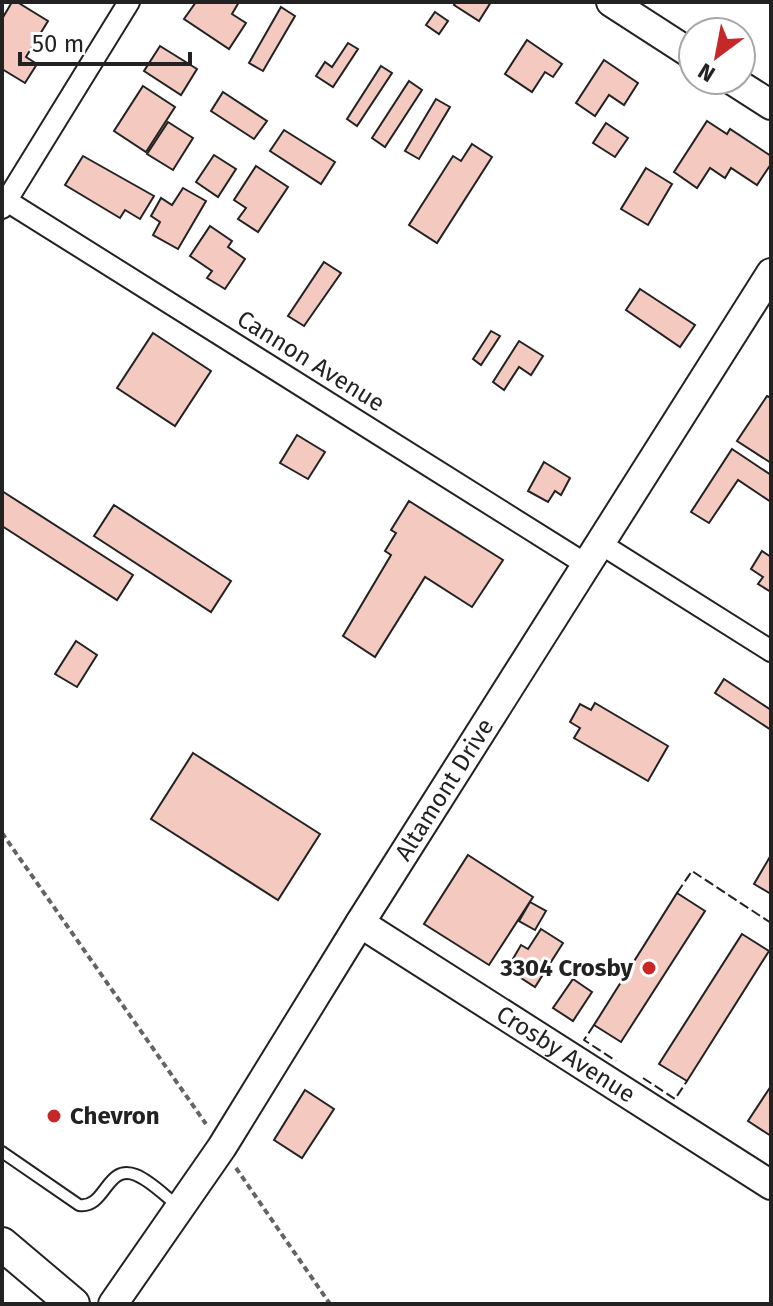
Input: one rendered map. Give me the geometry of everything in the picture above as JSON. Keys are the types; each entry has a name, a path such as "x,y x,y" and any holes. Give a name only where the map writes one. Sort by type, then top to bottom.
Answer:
{"main road":[{"path":"611,2 677,45"},
{"name":"Altamont Drive","path":"113,1304 222,1147 771,273"},
{"name":"Crosby Avenue","path":"360,923 771,1185"},
{"path":"2,1244 73,1304"}],"street":[{"path":"4,204 129,2"},
{"name":"Cannon Avenue","path":"4,204 594,554 771,651"}],"lane":[{"path":"2,1152 79,1205 94,1203 116,1175 126,1172 139,1176 180,1208"}],"path":[{"path":"2,833 330,1304"}],"building":[{"path":"12,2 48,21 26,57 37,64 25,83 2,69 2,19"},
{"path":"196,2 239,2 232,14 246,23 229,49 184,19"},
{"path":"456,2 491,2 479,21 454,5"},
{"path":"281,7 295,16 263,71 249,63"},
{"path":"435,12 448,21 439,34 426,25"},
{"path":"527,40 562,64 553,77 545,72 532,92 505,74"},
{"path":"348,43 358,49 333,87 316,76 325,62 332,67"},
{"path":"160,46 197,69 181,95 144,71"},
{"path":"604,60 638,83 624,105 609,95 595,116 576,103"},
{"path":"381,66 392,73 357,126 347,119"},
{"path":"409,81 422,90 385,147 372,138"},
{"path":"143,86 175,107 146,152 114,131"},
{"path":"223,92 267,121 254,139 211,111"},
{"path":"436,99 450,107 419,159 405,151"},
{"path":"707,121 727,134 730,129 771,156 771,164 757,185 731,168 725,178 710,168 697,188 674,172"},
{"path":"168,122 193,138 173,170 147,154"},
{"path":"606,123 628,138 615,157 593,143"},
{"path":"284,130 335,162 321,184 270,151"},
{"path":"472,144 492,157 437,243 409,225 453,156 461,161"},
{"path":"214,155 236,169 218,197 196,182"},
{"path":"83,156 154,196 140,219 125,210 120,218 65,185"},
{"path":"256,166 288,187 258,232 238,219 246,208 234,200"},
{"path":"646,168 672,184 648,225 621,209"},
{"path":"183,188 206,201 178,249 153,235 160,222 151,216 161,198 172,205"},
{"path":"210,226 232,241 228,247 245,259 225,289 207,278 212,271 190,256"},
{"path":"324,262 341,273 304,326 288,316"},
{"path":"640,289 695,325 680,347 626,310"},
{"path":"491,331 500,336 481,365 473,359"},
{"path":"153,333 211,371 175,426 117,388"},
{"path":"519,341 543,356 531,375 519,367 504,390 493,382"},
{"path":"767,396 771,398 771,463 737,441"},
{"path":"297,435 325,452 308,479 280,463"},
{"path":"732,449 771,475 771,502 738,480 709,523 691,512"},
{"path":"544,462 570,478 561,495 555,491 548,502 528,491"},
{"path":"2,491 133,575 117,600 2,526"},
{"path":"409,501 503,560 472,607 425,577 375,657 343,636 391,555 385,551 396,533 391,530"},
{"path":"114,505 231,581 211,612 94,536"},
{"path":"762,551 771,557 771,592 758,584 763,577 751,569"},
{"path":"76,641 97,655 77,687 55,674"},
{"path":"724,679 771,710 771,730 715,693"},
{"path":"595,703 668,746 648,781 574,738 580,728 570,722 580,704 591,710"},
{"path":"193,753 320,834 278,900 151,819"},
{"path":"468,855 533,897 489,965 424,924"},
{"path":"771,855 771,894 754,884"},
{"name":"3304 Crosby","path":"677,893 705,911 621,1042 594,1025"},
{"path":"530,902 546,911 535,930 519,921"},
{"path":"541,929 563,943 535,987 507,969 521,945 528,949"},
{"path":"742,934 769,951 687,1081 659,1064"},
{"path":"573,979 592,992 573,1021 553,1008"},
{"path":"771,1086 771,1136 748,1121"},
{"path":"305,1090 334,1109 302,1158 274,1140"}],"fence":[{"path":"677,893 692,871 771,923"},
{"path":"594,1025 584,1040 616,1061"},
{"path":"643,1078 675,1099 687,1081"}],"place":[{"name":"3304 Crosby","path":"649,968"},
{"name":"Chevron","path":"54,1116"}]}
